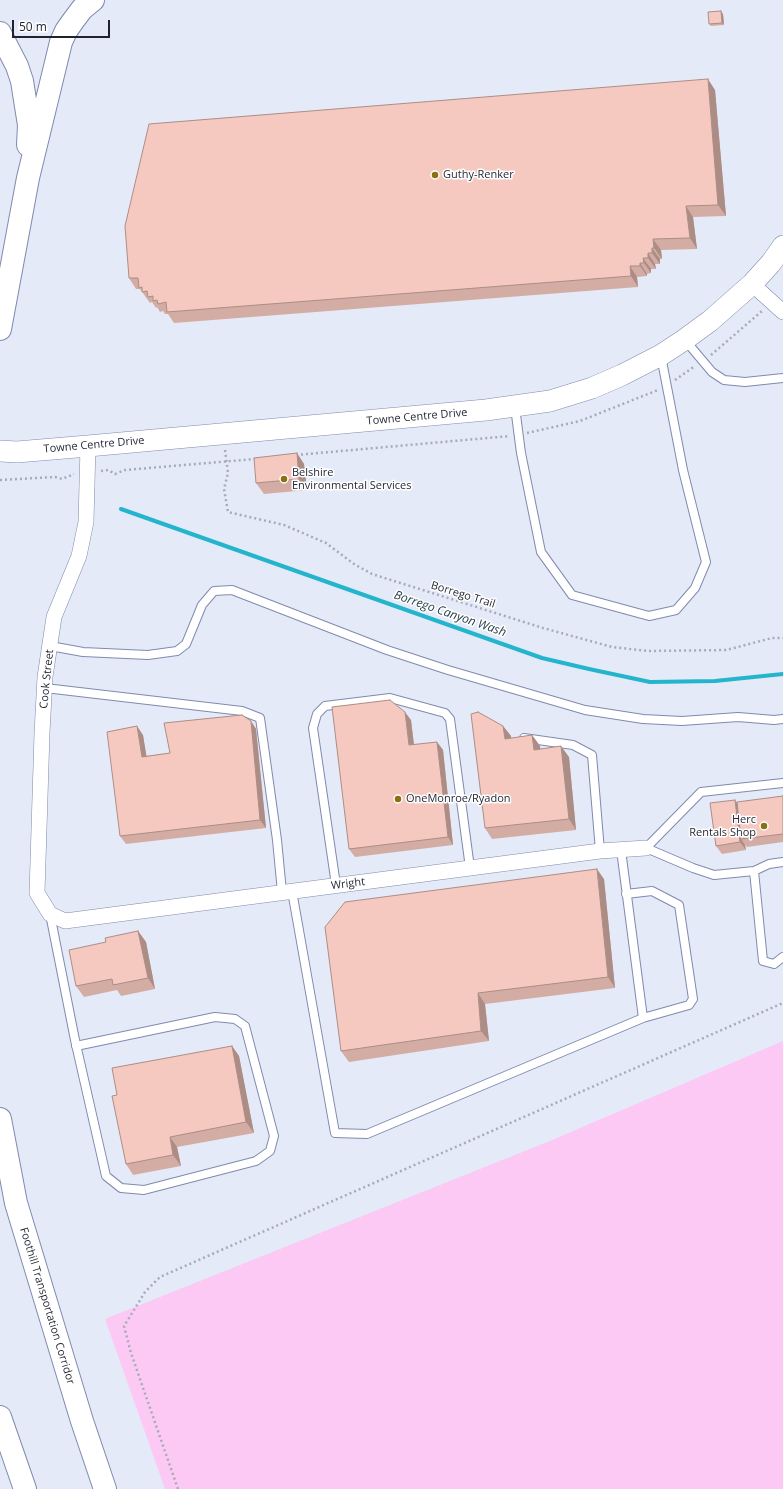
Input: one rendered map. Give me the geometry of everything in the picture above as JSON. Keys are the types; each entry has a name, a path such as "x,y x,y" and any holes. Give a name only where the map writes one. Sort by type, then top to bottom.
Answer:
{"highway":[{"path":"0,329 28,178 61,42 66,31 82,9 93,0"},
{"path":"0,33 17,66 22,81 29,125 28,178"},
{"name":"Foothill Transportation Corridor","path":"0,1119 16,1203 82,1421 105,1489"},
{"path":"0,1417 25,1489"}],"street":[{"name":"Towne Centre Drive","path":"0,452 88,446 486,410 550,400 592,388 622,375 661,355 684,340 710,321 752,284 772,262 783,246"},
{"path":"752,284 783,312"},
{"name":"Cook Street","path":"50,914 37,893 42,733 45,688 54,616 79,556 86,522 88,446"},
{"name":"Wright","path":"50,914 65,921 600,851 646,848"}],"lane":[{"path":"684,340 712,372 724,380 745,382 783,378"},
{"path":"515,406 521,453 541,552 572,595 649,616 676,610 695,588 706,562 683,470 661,355"},
{"path":"50,646 83,652 148,655 177,651 186,644 202,605 214,591 232,590 387,650 448,670 585,710 643,719 682,721 738,717 774,720 783,719"},
{"path":"45,688 242,711 260,718 277,840 335,1133 367,1134 643,1018 689,1005 693,998 679,906 652,891 626,894"},
{"path":"336,885 313,728 317,714 325,706 390,698 445,713 450,719 470,868"},
{"path":"520,737 573,745 592,755 600,851"},
{"path":"783,783 701,792 646,848 693,868 714,875 754,871 769,864 783,862"},
{"path":"621,850 643,1018"},
{"path":"754,871 763,961 774,964 783,957"},
{"path":"50,914 76,1046 106,1176 121,1188 144,1190 256,1162 270,1151 274,1136 247,1033 245,1026 234,1019 215,1017 76,1046"}],"path":[{"name":"Borrego Trail","path":"224,434 228,473 224,489 228,512 284,525 326,543 354,564 372,574 431,594 612,647 648,651 726,650 772,638 783,638"},
{"path":"108,470 115,474 125,470 227,461"},
{"path":"0,480 56,477 62,479 72,474"},
{"path":"178,1489 131,1353 124,1326 145,1292 160,1277 783,1003"}],"shaded area":[{"path":"783,1041 783,1489 165,1489 105,1319 545,1143"}],"building":[{"path":"721,11 722,23 709,24 708,12"},
{"name":"Guthy-Renker","path":"708,79 718,205 686,206 690,238 653,239 654,248 652,248 652,253 648,253 648,258 643,258 644,263 640,263 640,266 630,266 631,276 167,312 166,302 158,304 157,300 153,301 153,296 148,297 147,291 142,292 142,287 139,288 138,278 129,278 125,226 149,124"},
{"path":"297,453 299,479 256,483 254,458"},
{"name":"OneMonroe/Ryadon","path":"390,700 405,712 409,745 437,742 448,837 349,849 332,707"},
{"path":"478,712 503,726 505,739 532,735 534,750 561,746 569,819 485,828 471,714"},
{"path":"242,715 251,721 260,820 120,836 107,732 137,726 142,757 170,753 164,723"},
{"name":"Herc Rentals Shop","path":"783,796 783,834 741,839 737,802"},
{"path":"735,800 740,842 716,846 710,803"},
{"path":"597,869 608,977 478,993 481,1031 341,1051 325,927 345,902"},
{"path":"138,931 148,978 113,985 112,979 76,986 69,950 106,942 105,938"},
{"path":"232,1046 246,1122 170,1137 173,1155 126,1164 112,1096 117,1095 112,1068"}],"waterway":[{"name":"Borrego Canyon Wash","path":"121,509 542,658 650,682 715,681 783,674"}],"place":[{"name":"Guthy-Renker","path":"435,175"},
{"name":"Belshire Environmental Services","path":"284,479"},
{"name":"OneMonroe/Ryadon","path":"398,799"},
{"name":"Herc Rentals Shop","path":"764,826"}]}
